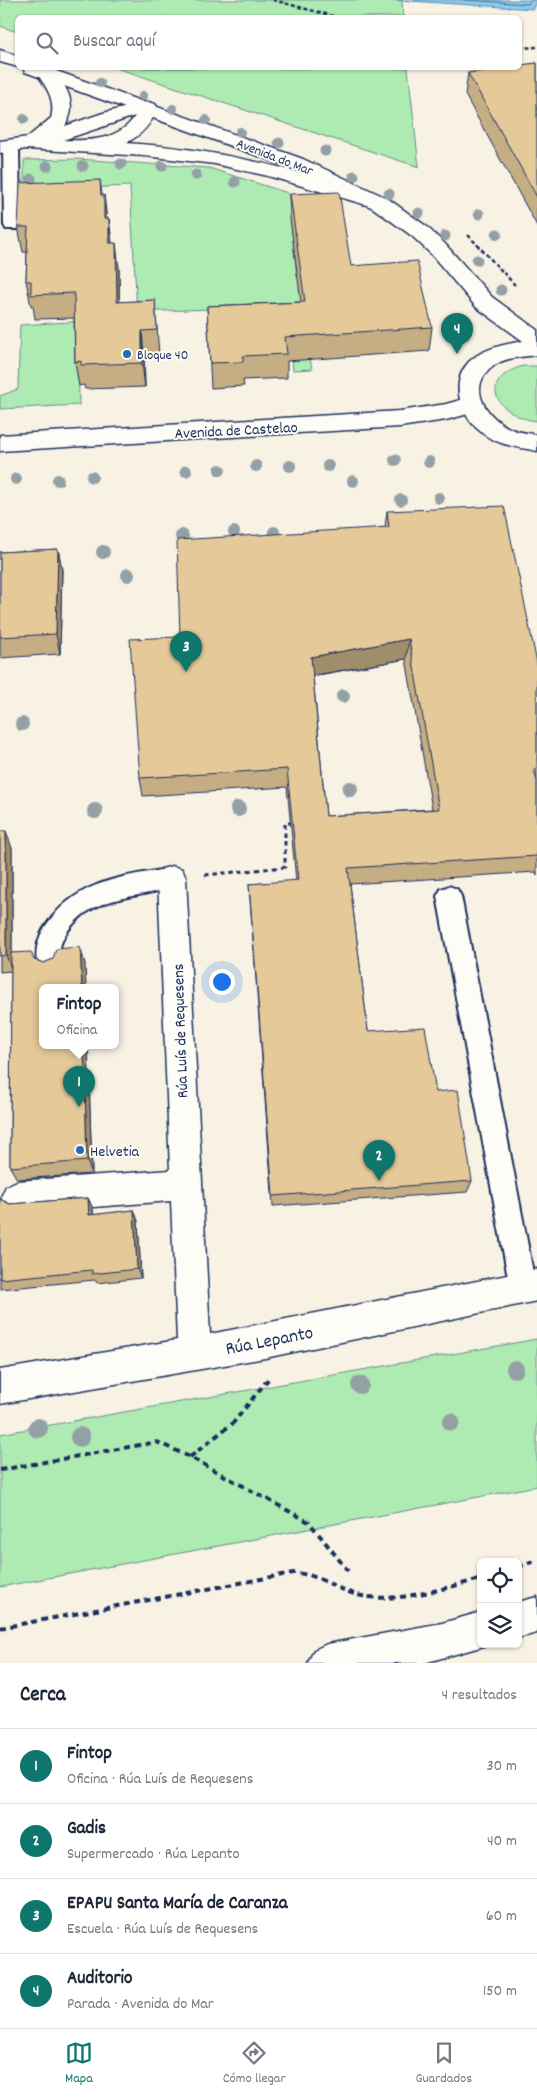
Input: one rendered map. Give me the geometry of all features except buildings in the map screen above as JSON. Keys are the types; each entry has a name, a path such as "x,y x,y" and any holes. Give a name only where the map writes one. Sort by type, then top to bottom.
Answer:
{"main road":[{"path":"0,56 15,61"},
{"path":"13,146 56,127 63,114 63,100 57,86 39,70"},
{"name":"Avenida do Mar","path":"39,70 296,163 380,203 419,231 438,249 484,302 499,315 537,340"},
{"path":"13,146 71,132 113,114 148,108"},
{"path":"89,147 130,134 142,123 148,108"},
{"path":"13,146 156,150 214,158 265,168 380,203"},
{"path":"484,302 490,336 484,360"},
{"path":"537,347 518,347 499,352 484,360 475,370 469,381 468,393 471,404 488,426 527,441 537,464"},
{"name":"Avenida de Castelao","path":"0,443 400,420 446,412 471,404"},
{"name":"Rúa Luís de Requesens","path":"172,878 194,1353"},
{"path":"17,1197 186,1184"},
{"name":"Rúa Lepanto","path":"0,1388 265,1341 530,1287"},
{"path":"522,1619 537,1615"},
{"path":"327,1663 442,1641 477,1631"}],"lane":[{"path":"12,225 13,146"},
{"path":"49,967 48,940 63,920 85,900 112,889 172,878"},
{"path":"449,896 530,1287"}],"path":[{"path":"273,0 329,15"},
{"path":"522,48 537,47"},
{"path":"172,878 285,868 285,823 305,822"},
{"path":"190,1458 224,1434 251,1407 272,1373"},
{"path":"0,1470 157,1442 309,1522 348,1571"},
{"path":"522,1566 537,1560"},
{"path":"0,1628 293,1572 305,1572 348,1592 362,1596 378,1597 430,1590 477,1580"}],"green space":[{"path":"0,0 394,0 402,1 403,15 15,15 15,31 0,26"},
{"path":"122,70 408,70 419,167"},
{"path":"77,159 209,168 288,193 297,277 316,276 330,358 310,358 312,369 293,370 286,306 137,312 130,186 24,191 24,160"},
{"path":"85,321 78,334 79,405 0,409 0,396 18,389 20,325"},
{"path":"523,366 537,366 537,421 512,413 503,406 497,397 496,388 499,380 508,372"},
{"path":"537,1339 537,1486 0,1587 0,1434"}],"water":[{"path":"394,0 536,0 533,9"}],"place":[{"name":"Bloque 40","path":"127,354"},
{"name":"Auditorio","path":"457,354"},
{"name":"EPAPU Santa María de Caranza","path":"186,672"},
{"name":"Fintop","path":"79,1107"},
{"name":"Helvetia","path":"80,1150"},
{"name":"Gadis","path":"379,1181"}]}
